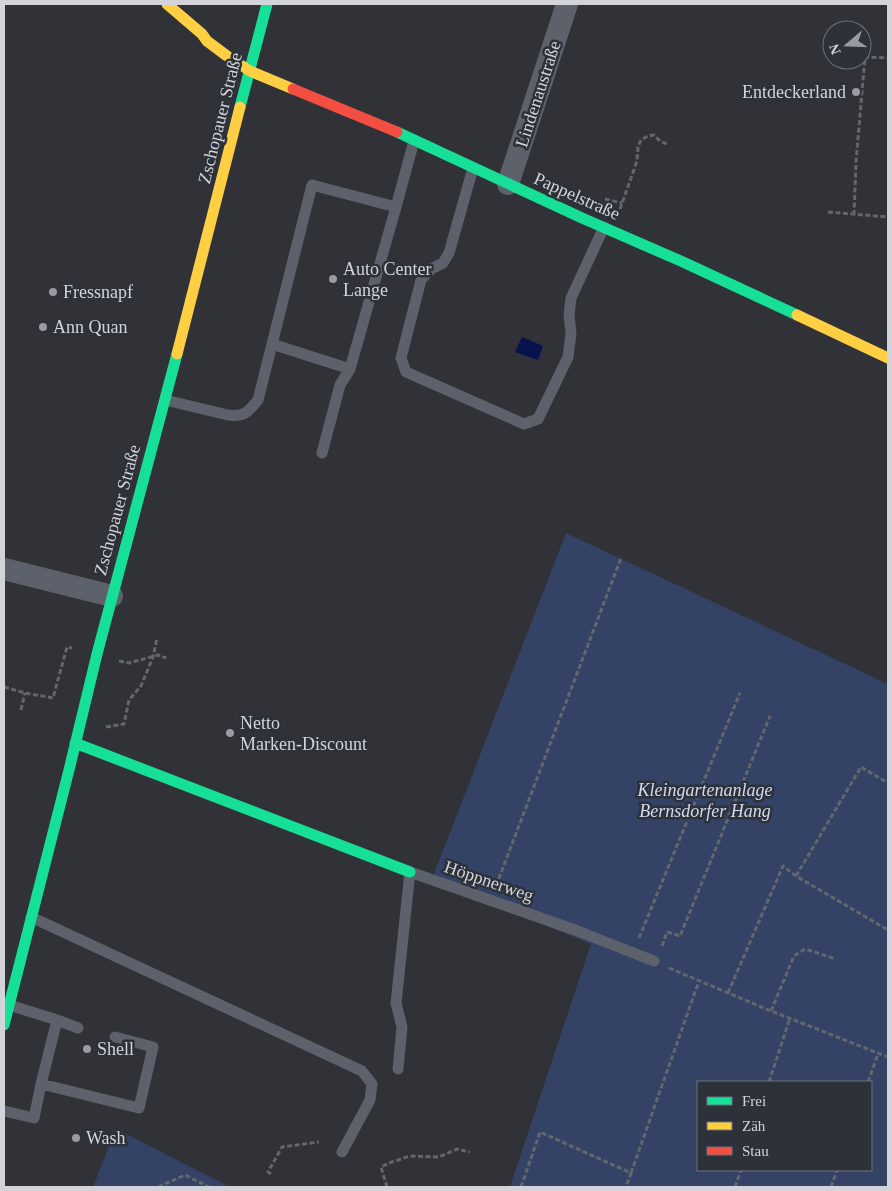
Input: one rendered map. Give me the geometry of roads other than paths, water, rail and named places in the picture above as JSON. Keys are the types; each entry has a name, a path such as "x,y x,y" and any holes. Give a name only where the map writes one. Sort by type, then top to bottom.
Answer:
{"street":[{"name":"Pappelstraße","path":"167,4 207,40 250,71 398,133 604,228 683,262 888,358"},
{"name":"Zschopauer Straße","path":"4,1025 97,654 165,400 267,4"},
{"name":"Lindenaustraße","path":"508,184 567,4"},
{"path":"4,569 112,596"},
{"name":"Höppnerweg","path":"75,743 410,872"}],"lane":[{"path":"322,453 340,385 350,369 414,141"},
{"path":"473,168 449,253 443,263 431,269 421,280 401,358 406,372 524,424 538,419 568,357 571,334 569,315 571,298 604,228"},
{"path":"165,400 238,416 248,412 258,400 312,185 396,207"},
{"path":"272,344 350,369"},
{"path":"398,1069 402,1026 396,1003 410,872"},
{"name":"Höppnerweg","path":"410,872 575,930 655,962"},
{"path":"31,917 362,1071 372,1084 370,1100 342,1152"},
{"path":"9,1005 78,1028"},
{"path":"4,1111 34,1118 57,1020"},
{"path":"41,1084 139,1108 153,1047 115,1038"}],"place":[{"name":"Entdeckerland","path":"856,92"},
{"name":"Auto Center Lange","path":"333,279"},
{"name":"Fressnapf","path":"53,292"},
{"name":"Ann Quan","path":"43,327"},
{"name":"Netto Marken-Discount","path":"230,733"},
{"name":"Shell","path":"87,1049"},
{"name":"Wash","path":"76,1138"}],"park label":[{"name":"Kleingartenanlage Bernsdorfer Hang","path":"705,800"}]}
